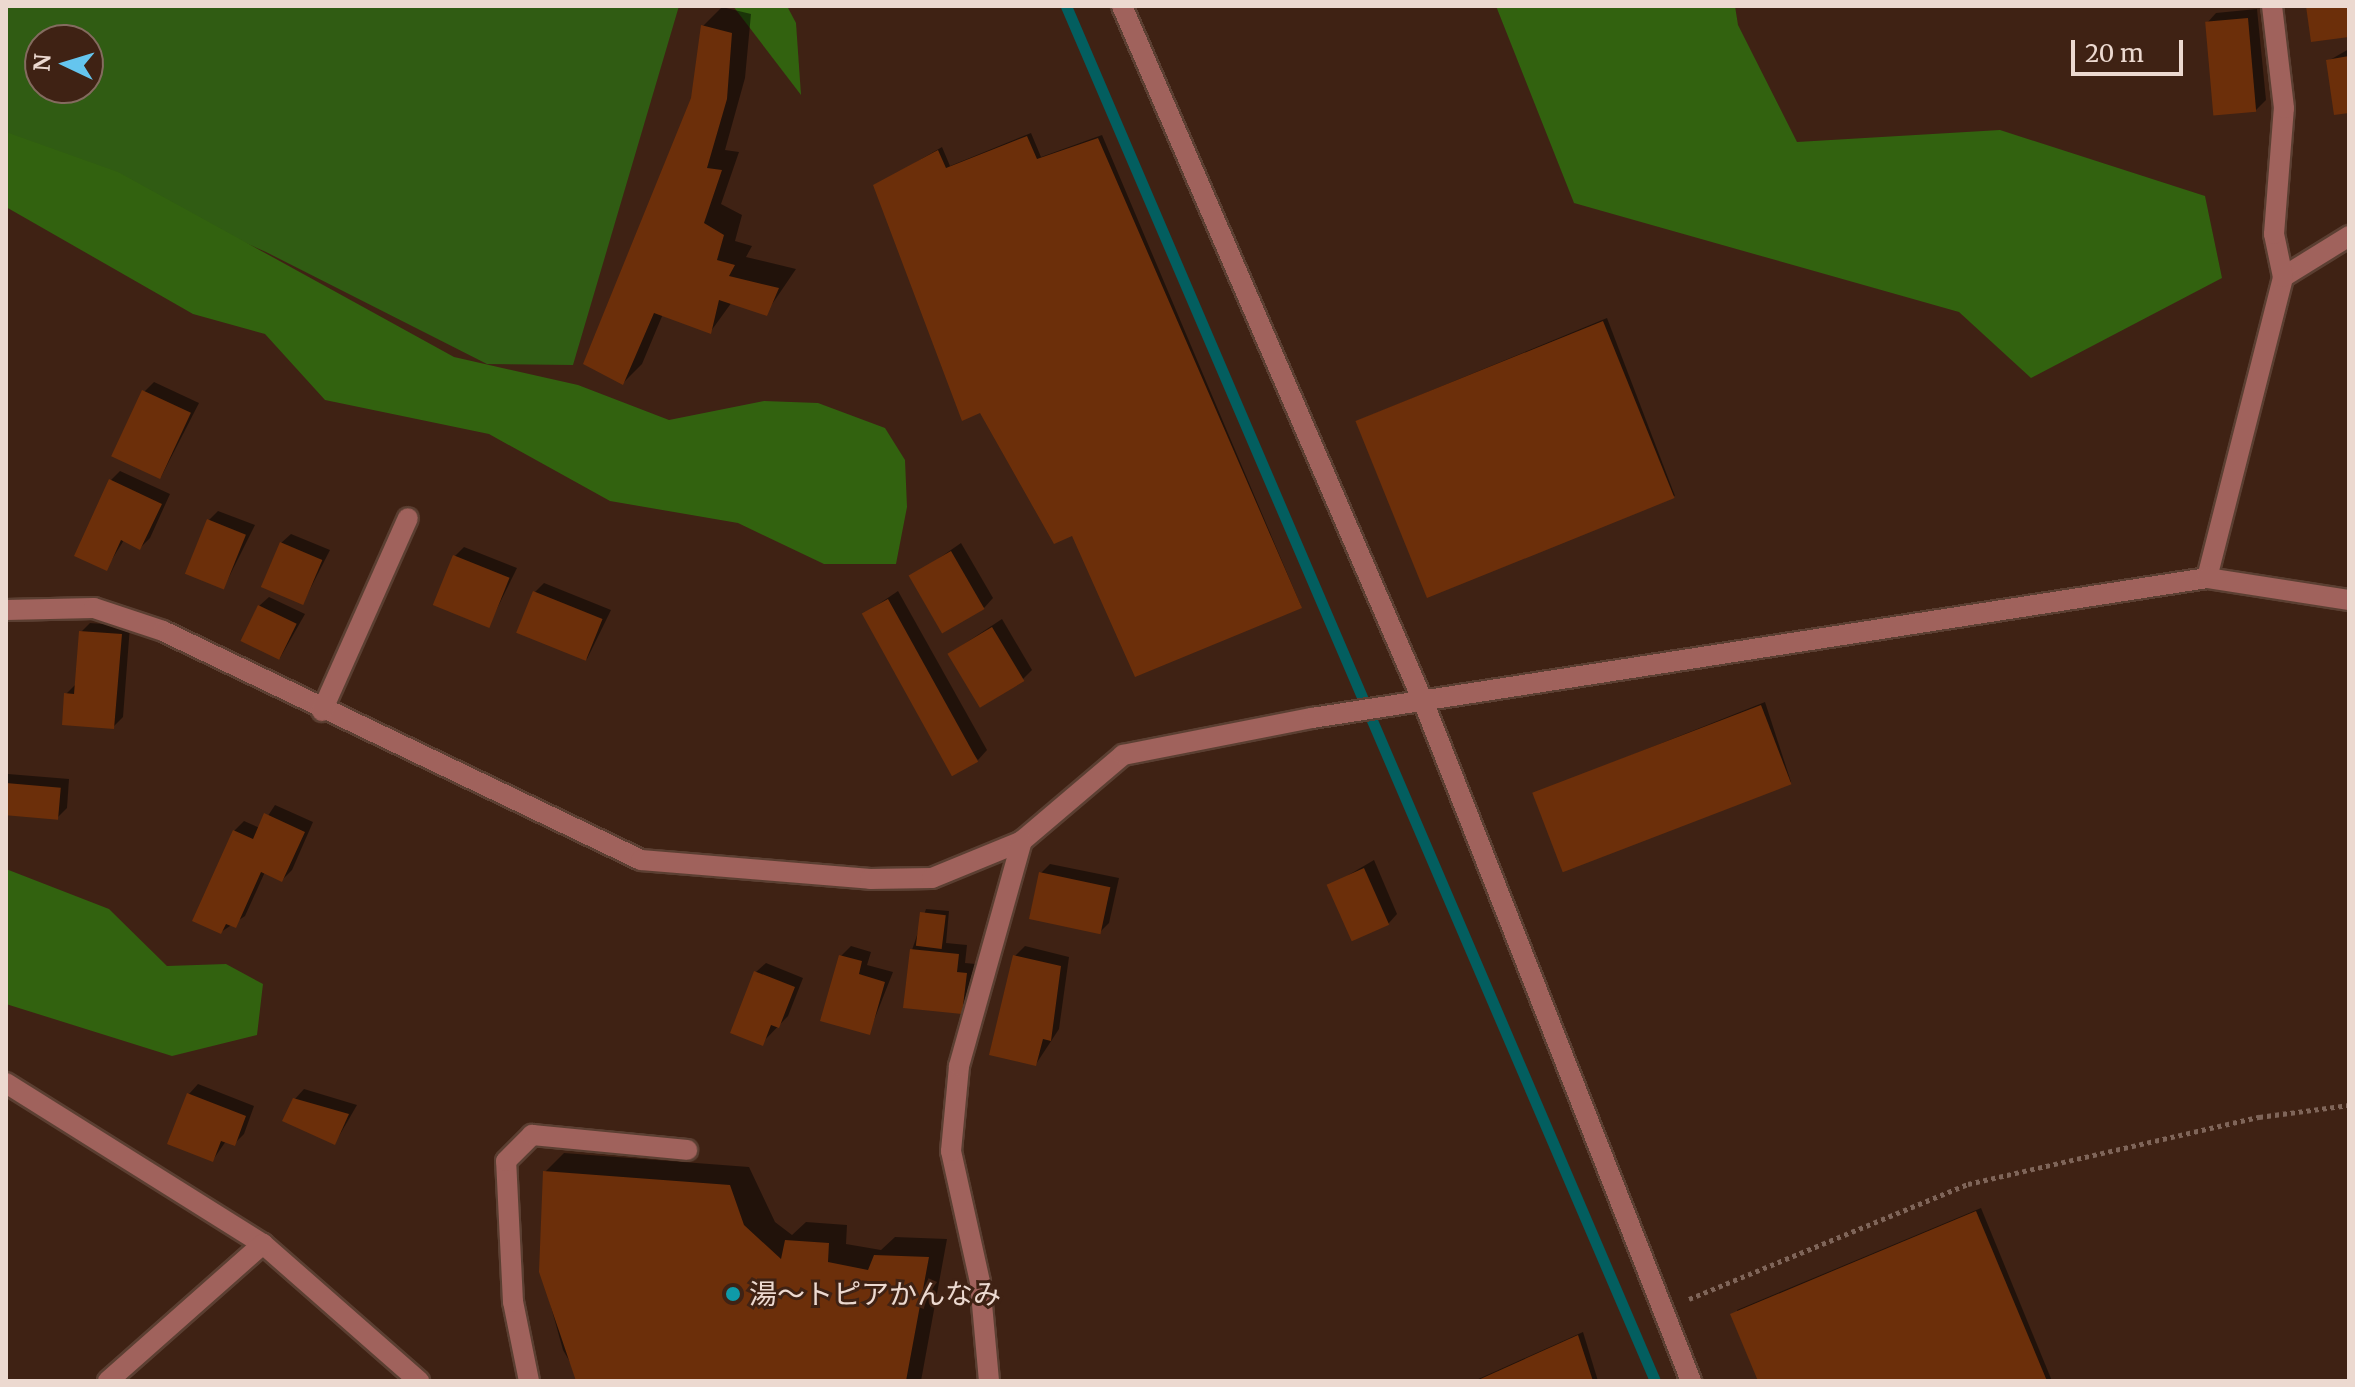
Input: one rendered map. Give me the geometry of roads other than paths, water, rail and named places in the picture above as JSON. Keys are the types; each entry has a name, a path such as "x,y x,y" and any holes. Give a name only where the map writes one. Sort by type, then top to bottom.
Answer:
{"street":[{"path":"1122,6 1425,706 1691,1381"},
{"path":"2207,578 2283,277 2274,234 2284,108 2272,6"},
{"path":"2283,277 2349,236"},
{"path":"322,711 408,518"},
{"path":"6,610 94,608 163,631 322,711 641,860 932,878 1022,841 1123,755 1312,718 1425,706 2207,578 2349,600"},
{"path":"989,1381 980,1282 951,1151 959,1066 1022,841"},
{"path":"6,1083 263,1244 419,1381"},
{"path":"529,1381 513,1302 506,1161 532,1135 687,1150"},
{"path":"108,1381 263,1244"}],"waterway":[{"path":"1066,6 1655,1381"}],"place":[{"name":"湯～トピアかんなみ","path":"733,1294"}]}
